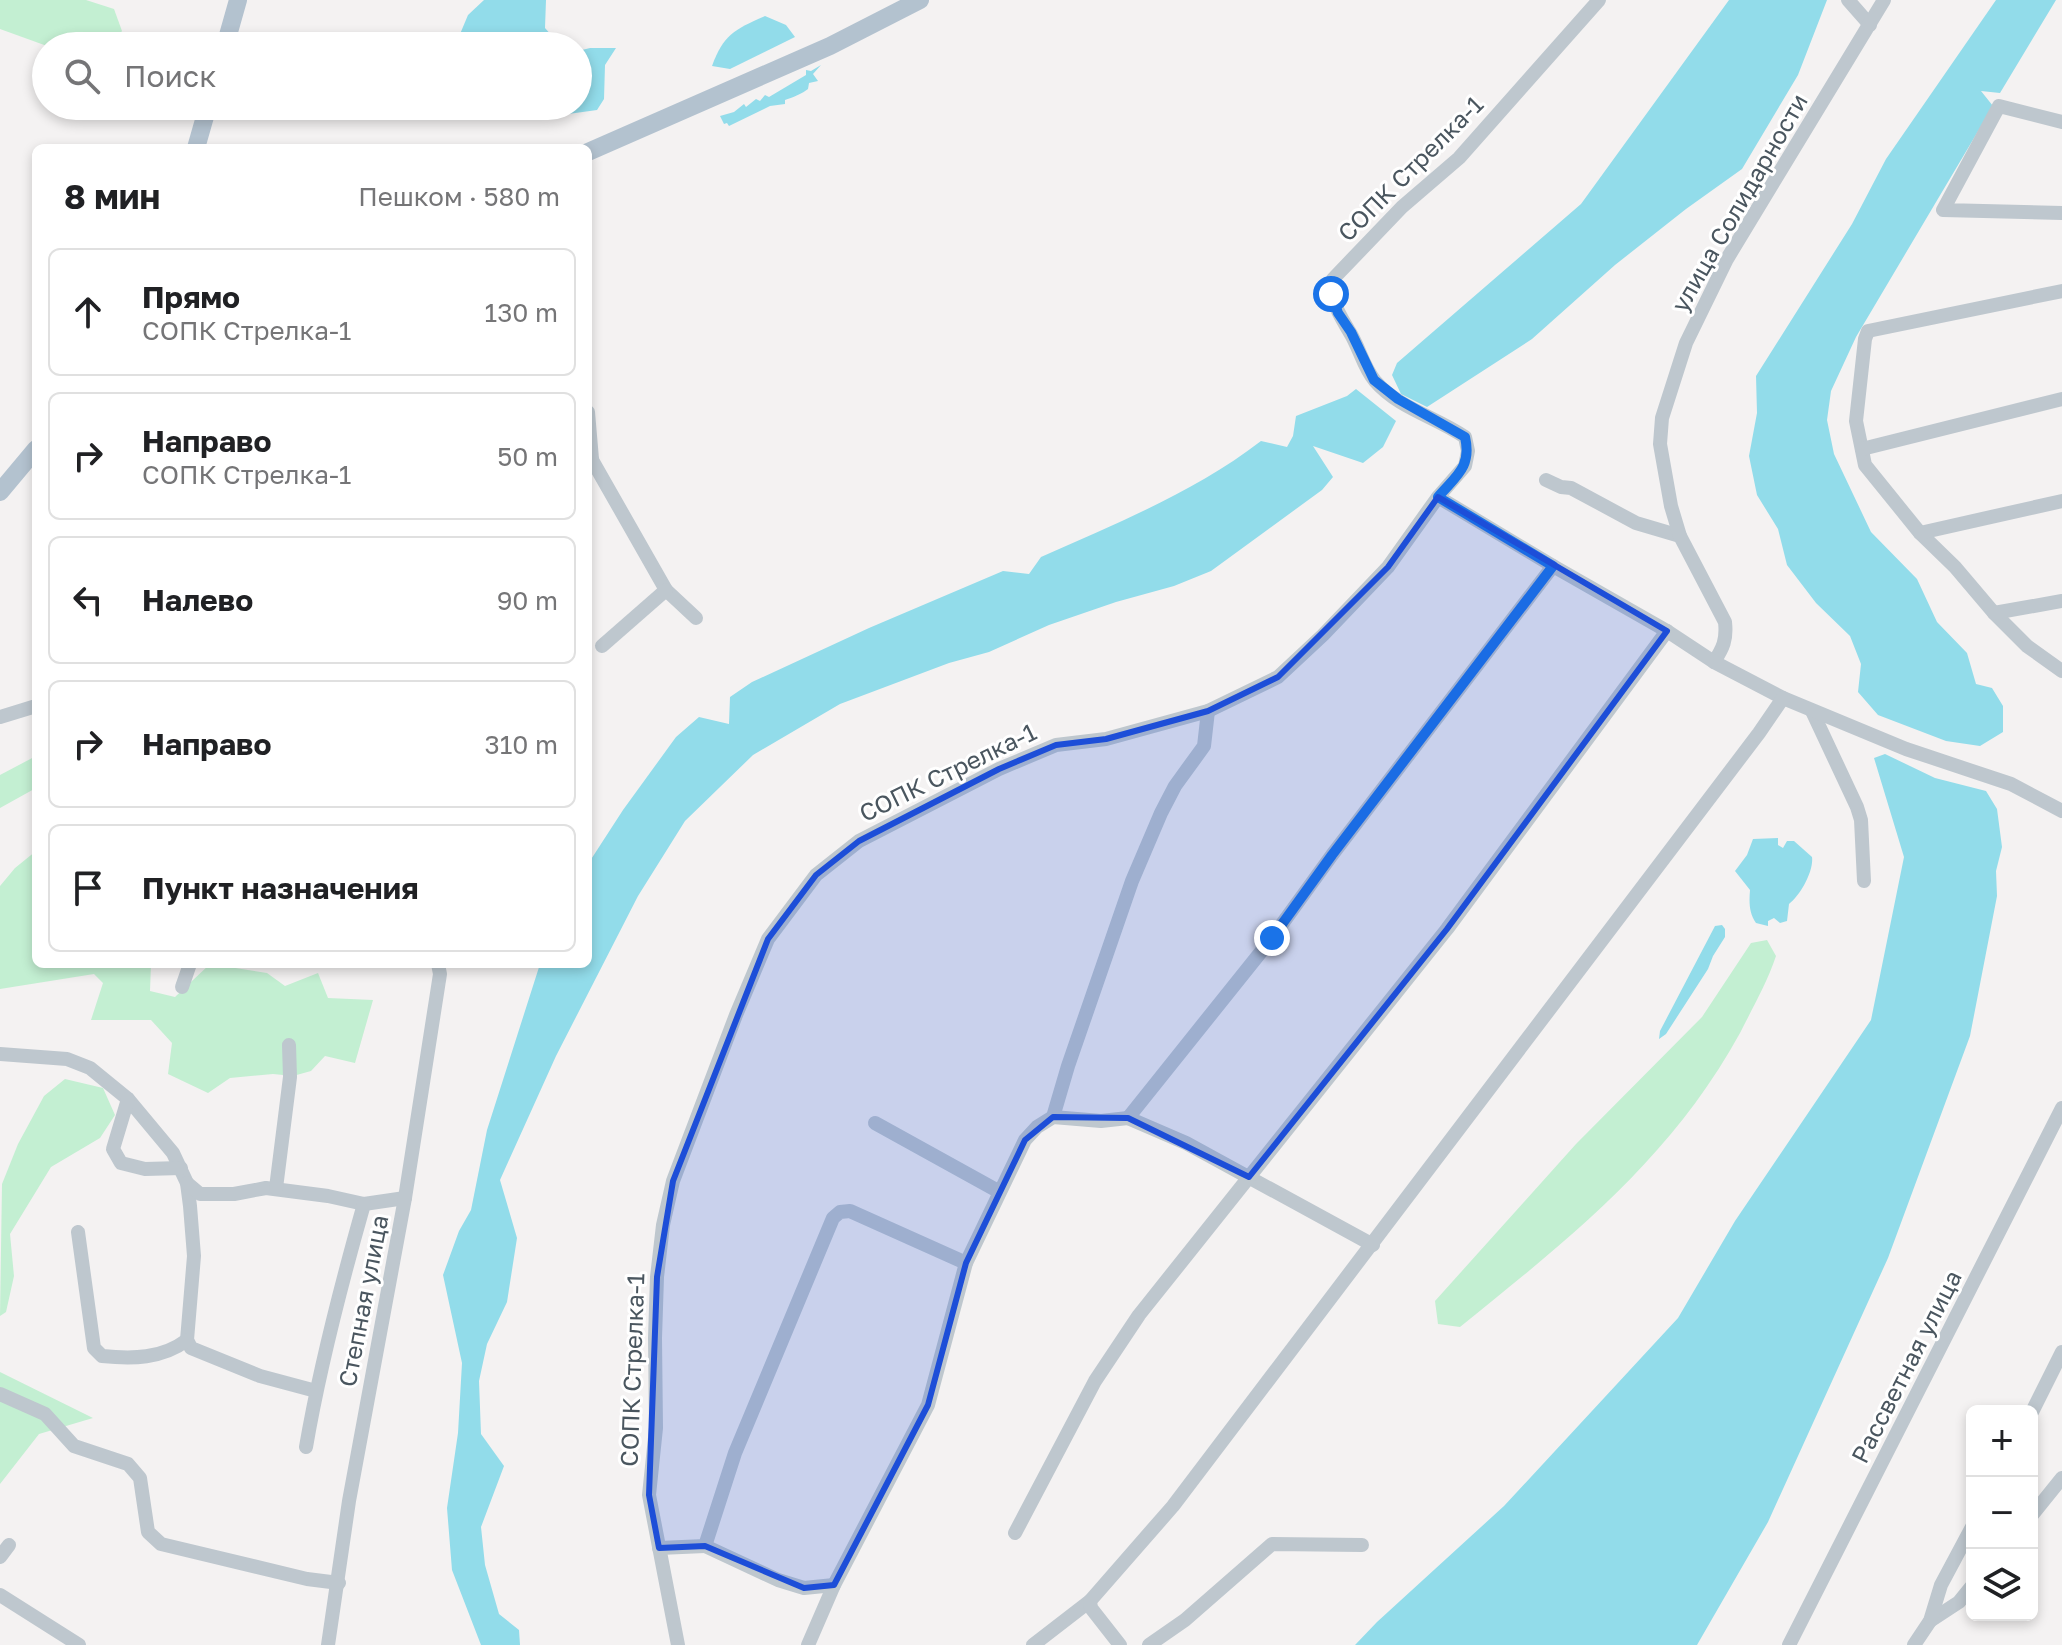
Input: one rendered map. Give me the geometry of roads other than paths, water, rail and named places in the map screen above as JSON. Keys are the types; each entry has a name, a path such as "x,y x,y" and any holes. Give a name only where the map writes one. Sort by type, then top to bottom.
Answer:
{"main road":[{"path":"229,32 238,0"},
{"path":"592,150 830,46 920,0"},
{"path":"197,144 204,120"},
{"path":"4,488 32,454"},
{"path":"4,488 32,467"}],"street":[{"name":"СОПК Стрелка-1","path":"678,1645 649,1495 656,1428 657,1277 663,1225 673,1181 768,939 816,875 859,841 999,769 1056,745 1106,739 1208,711 1278,677 1388,567 1438,497 1465,466 1468,451 1465,437 1398,399 1374,380 1351,332 1338,313 1331,294 1333,279 1402,207 1459,158 1599,0"},
{"path":"1848,0 1870,25"},
{"name":"улица Солидарности","path":"1714,662 1727,636 1725,622 1680,536 1671,506 1660,444 1662,418 1686,343 1727,259 1884,0"},
{"path":"2062,122 1999,106 1943,210 2062,213"},
{"path":"2062,291 1868,331 1856,421 1865,465 1920,533 2027,646 2062,671"},
{"path":"1862,449 2062,399"},
{"path":"592,464 666,590 696,618"},
{"path":"1546,480 1571,488 1636,523 1680,536"},
{"path":"1438,497 1667,631 1714,662 1783,698 1906,749 2011,784 2062,811"},
{"path":"1920,533 2062,501"},
{"path":"1128,1118 1272,938 1553,566"},
{"path":"602,646 666,590"},
{"path":"1994,613 2062,601"},
{"path":"1015,1533 1101,1371 1139,1315 1447,929 1667,631"},
{"path":"1033,1645 1090,1601 1173,1506 1750,746 1783,698"},
{"path":"0,717 32,707"},
{"path":"1053,1117 1132,881 1175,786 1204,746 1208,711"},
{"path":"1812,711 1861,820 1864,881"},
{"path":"182,987 189,968"},
{"name":"Степная улица","path":"328,1645 349,1501 405,1198 439,968"},
{"path":"276,1188 290,1077 289,1045"},
{"path":"0,1054 67,1059 90,1068 128,1099 181,1168 187,1183 194,1256 187,1340 191,1348 222,1362 316,1391"},
{"path":"128,1099 113,1149 121,1163 145,1169 181,1168"},
{"name":"Рассветная улица","path":"1789,1645 2062,1108"},
{"path":"808,1645 834,1585 928,1405 966,1263 998,1191 1025,1140 1037,1127 1053,1117 1101,1121 1128,1118 1186,1143 1373,1245"},
{"path":"875,1123 998,1191"},
{"path":"187,1183 200,1194 234,1194 252,1189 276,1188 364,1204 405,1198"},
{"path":"306,1447 336,1303 364,1204"},
{"path":"705,1546 735,1453 833,1218 840,1212 850,1211 966,1263"},
{"path":"78,1232 94,1348 102,1356 139,1358 162,1354 187,1340"},
{"path":"2036,1405 2062,1352"},
{"path":"0,1394 45,1414 74,1446 128,1464 140,1478 148,1532 161,1544 307,1579 339,1583"},
{"path":"2038,1508 2062,1478"},
{"path":"1914,1645 1930,1621 1941,1585 1966,1538"},
{"path":"1149,1645 1185,1620 1272,1544 1362,1545"},
{"path":"659,1548 705,1546 778,1580 804,1588 834,1585"},
{"path":"1930,1621 1959,1602 1966,1593"},
{"path":"0,1595 79,1645"},
{"path":"1090,1601 1091,1608 1120,1645"}],"water":[{"path":"484,0 546,0 545,28 549,32 461,32 468,15"},
{"path":"1729,0 1827,0 1798,75 1742,169 1615,265 1532,339 1427,407 1401,394 1392,375 1397,363 1581,204"},
{"path":"1996,0 2056,0 2000,93 1981,91 1993,106 1856,337 1831,391 1827,420 1834,454 1871,532 1917,579 1937,622 1967,653 1976,684 1992,688 2003,706 2003,732 1980,746 1946,741 1878,715 1858,692 1861,664 1850,636 1816,603 1787,565 1778,529 1757,495 1749,456 1757,413 1756,376 1852,224 1886,159"},
{"path":"765,16 786,25 795,37 730,69 712,66 731,34"},
{"path":"592,48 616,48 605,65 604,99 597,110 592,111"},
{"path":"821,65 813,74 818,81 809,83 808,89 785,100 785,104 770,106 729,126 724,124 720,116 734,112 744,104 746,107 756,99 760,101 765,95 769,97 806,75 806,70 811,71"},
{"path":"1356,389 1396,421 1383,447 1363,463 1313,446 1333,477 1322,490 1211,571 1174,586 1049,625 989,652 949,663 840,704 753,755 685,821 638,896 556,1056 500,1180 517,1238 507,1302 487,1344 479,1381 481,1434 504,1466 481,1527 485,1565 499,1614 519,1630 520,1645 481,1645 452,1570 447,1508 458,1433 462,1363 443,1275 459,1231 471,1210 487,1130 539,968 592,968 592,858 623,810 676,737 699,717 729,724 730,697 752,682 1003,571 1029,574 1041,557 1182,491 1261,441 1287,447 1293,436 1296,416 1347,396"},
{"path":"1885,754 1935,778 1986,791 1997,809 2002,847 1996,871 1997,896 1970,1036 1888,1258 1768,1522 1697,1645 1355,1645 1504,1506 1678,1318 1735,1221 1871,1020 1904,857 1874,758"},
{"path":"1778,838 1778,845 1783,848 1787,841 1794,841 1812,857 1812,863 1805,883 1789,904 1787,921 1780,923 1774,918 1768,921 1768,926 1756,923 1750,907 1750,890 1735,871 1747,855 1753,839"},
{"path":"1722,925 1725,937 1708,969 1666,1034 1659,1039 1660,1031 1715,926"}]}
